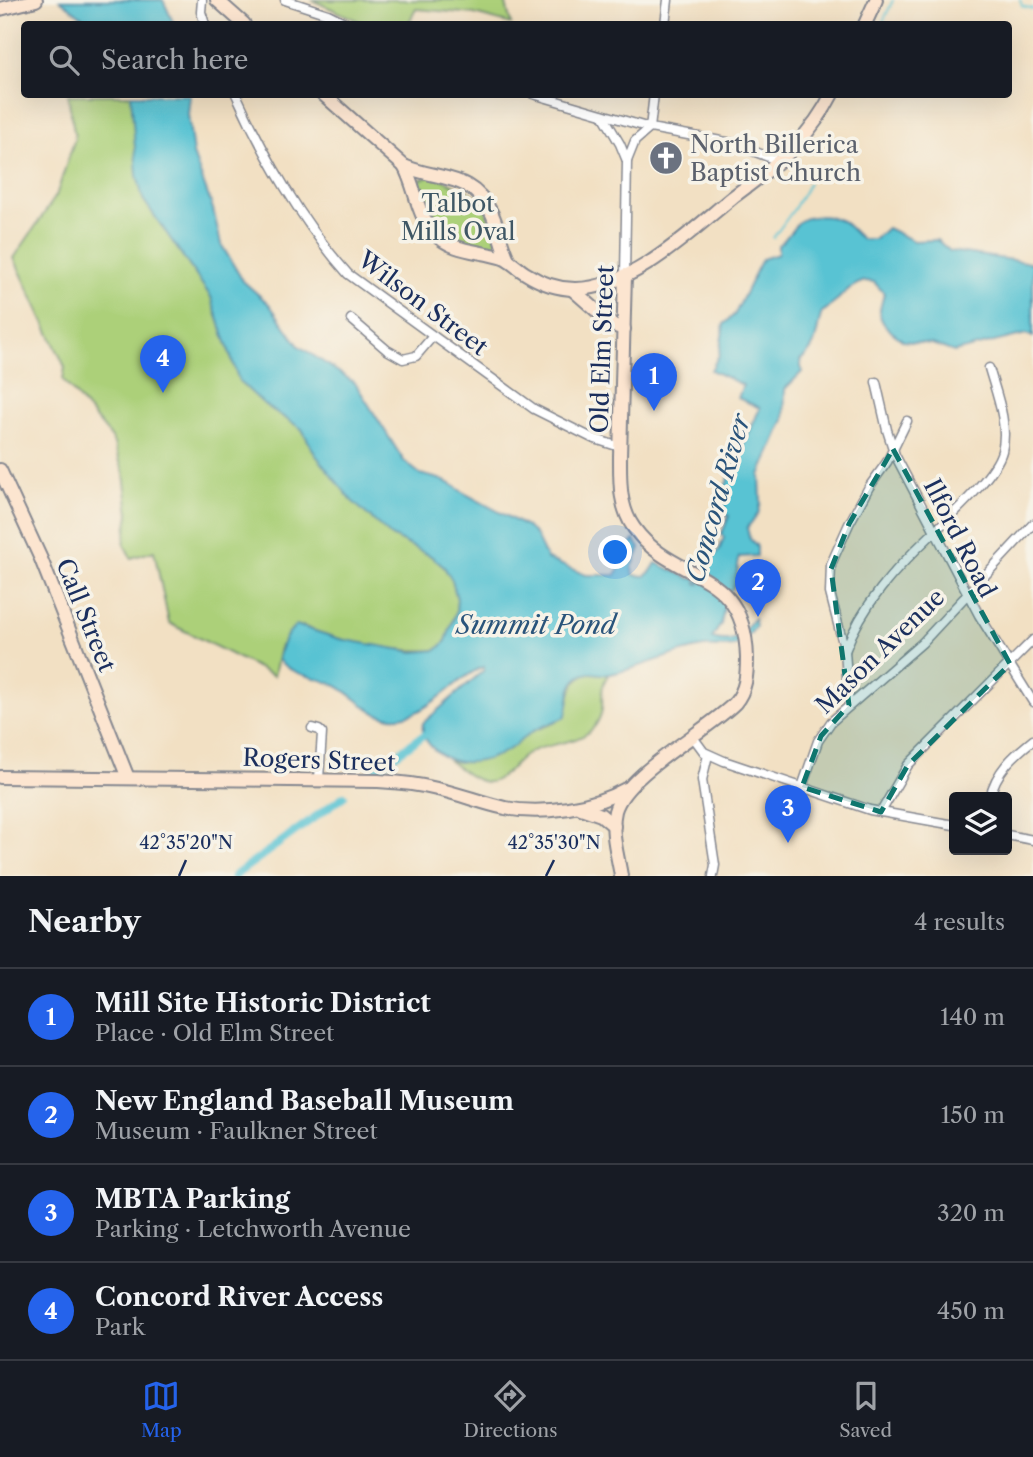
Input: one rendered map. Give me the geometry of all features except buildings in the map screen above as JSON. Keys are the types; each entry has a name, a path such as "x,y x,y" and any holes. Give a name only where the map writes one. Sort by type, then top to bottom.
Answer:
{"main road":[{"path":"0,9 36,0"},
{"path":"217,0 241,21"},
{"path":"866,21 876,0"},
{"path":"328,98 404,166 452,178 475,192 492,214 509,261"},
{"path":"404,166 420,210 436,235 454,247 509,261 542,282 572,289 592,287 625,275 671,247 779,161 815,124 830,98"},
{"name":"Old Elm Street","path":"625,275 620,447 622,499 631,524 655,550 702,575 728,598 736,610 744,635 747,668 742,693 732,706 693,737"},
{"path":"572,289 611,324 624,330"},
{"name":"Call Street","path":"0,470 41,559 128,778"},
{"path":"621,876 614,826 617,806 629,788 693,737"},
{"name":"Rogers Street","path":"0,777 318,779 387,782 425,786 519,810 577,807 606,799 629,788"},
{"path":"577,807 596,812 614,826"}],"street":[{"path":"202,0 201,12 204,21"},
{"path":"285,0 342,21"},
{"path":"664,21 668,0"},
{"name":"Wilson Street","path":"238,98 277,172 328,252 348,274 534,409 585,436 620,447"},
{"path":"546,98 650,128 732,143 779,161"},
{"path":"626,161 635,141 650,128 654,98"},
{"path":"603,115 620,144 626,161"},
{"name":"Old Elm Street","path":"625,275 626,161"},
{"path":"351,319 387,350 403,359 416,356 433,336"},
{"path":"845,651 875,596 988,475 1002,453 1002,420 989,368"},
{"name":"Ilford Road","path":"876,382 893,449 967,594 1033,702"},
{"path":"849,705 845,651 831,599 830,573 835,554 849,524 907,421"},
{"name":"Mason Avenue","path":"802,787 821,736 834,718 910,654 1033,524"},
{"path":"881,812 908,765 1033,640"},
{"path":"312,728 322,733 318,779"},
{"path":"693,737 708,755 855,806 949,824"},
{"path":"992,792 1006,763 1033,740"},
{"path":"708,755 702,780 715,865 713,876"},
{"path":"1012,836 1033,840"}],"highlighted area":[{"path":"893,449 1010,664 908,765 881,812 802,787 821,736 849,705 831,569 849,524"}],"green space":[{"path":"312,0 505,0 510,21 474,14 416,9 410,21 358,21"},
{"path":"68,98 131,98 143,199 211,297 239,381 265,405 302,429 315,454 391,536 431,556 444,567 452,580 457,599 456,612 446,641 437,650 405,650 369,645 333,637 303,626 280,647 274,676 169,623 154,551 131,558 124,544 129,514 124,474 112,438 63,380 65,367 14,258 56,196 75,138"},
{"name":"Talbot Mills Oval","path":"433,174 482,199 498,244 492,251 436,235 416,190 419,180"},
{"path":"590,672 608,675 604,682 599,719 589,732 581,737 530,752 492,782 476,779 448,760 470,761 493,756 510,748 533,731 556,722 567,707 576,681"}],"water":[{"path":"60,0 163,0 173,21 87,21"},
{"name":"Summit Pond","path":"131,98 190,98 188,114 193,154 213,209 221,244 243,281 269,304 299,346 355,383 404,461 420,474 451,484 527,527 535,534 547,559 586,575 616,575 634,540 640,548 632,568 634,575 645,576 656,563 691,579 695,578 697,584 700,584 698,580 720,548 724,537 721,535 729,516 723,513 725,505 718,502 760,408 738,398 743,385 711,370 719,355 724,324 735,314 762,259 778,254 778,245 806,218 835,218 862,239 875,239 887,228 914,241 937,240 950,251 1033,263 1033,337 1026,334 954,352 932,344 903,341 881,320 884,293 874,282 865,281 851,287 822,312 813,344 800,360 802,372 785,389 784,420 760,475 761,503 758,514 747,528 750,539 757,546 757,556 739,557 736,583 726,598 721,624 712,638 733,639 745,630 754,618 756,626 748,637 738,645 692,649 622,671 583,675 572,686 565,717 534,730 508,750 490,758 462,762 444,757 430,745 424,735 423,723 484,670 484,667 459,681 421,710 393,717 378,714 337,686 299,673 278,660 284,641 296,625 340,639 414,652 437,650 446,641 456,612 457,599 452,580 444,567 431,556 391,536 352,501 315,454 302,429 265,405 239,381 211,297 143,199 137,175"}],"waterway":[{"path":"883,21 893,0"},
{"path":"1020,0 1022,6 1033,9"},
{"path":"773,238 809,183"},
{"path":"374,773 430,731"},
{"path":"234,876 344,796"}],"place":[{"name":"North Billerica Baptist Church","path":"666,158"},
{"name":"Concord River Access","path":"163,393"},
{"name":"Mill Site Historic District","path":"654,411"},
{"name":"New England Baseball Museum","path":"758,617"},
{"name":"MBTA Parking","path":"788,843"}],"water label":[{"name":"Concord River","path":"718,498"}]}
